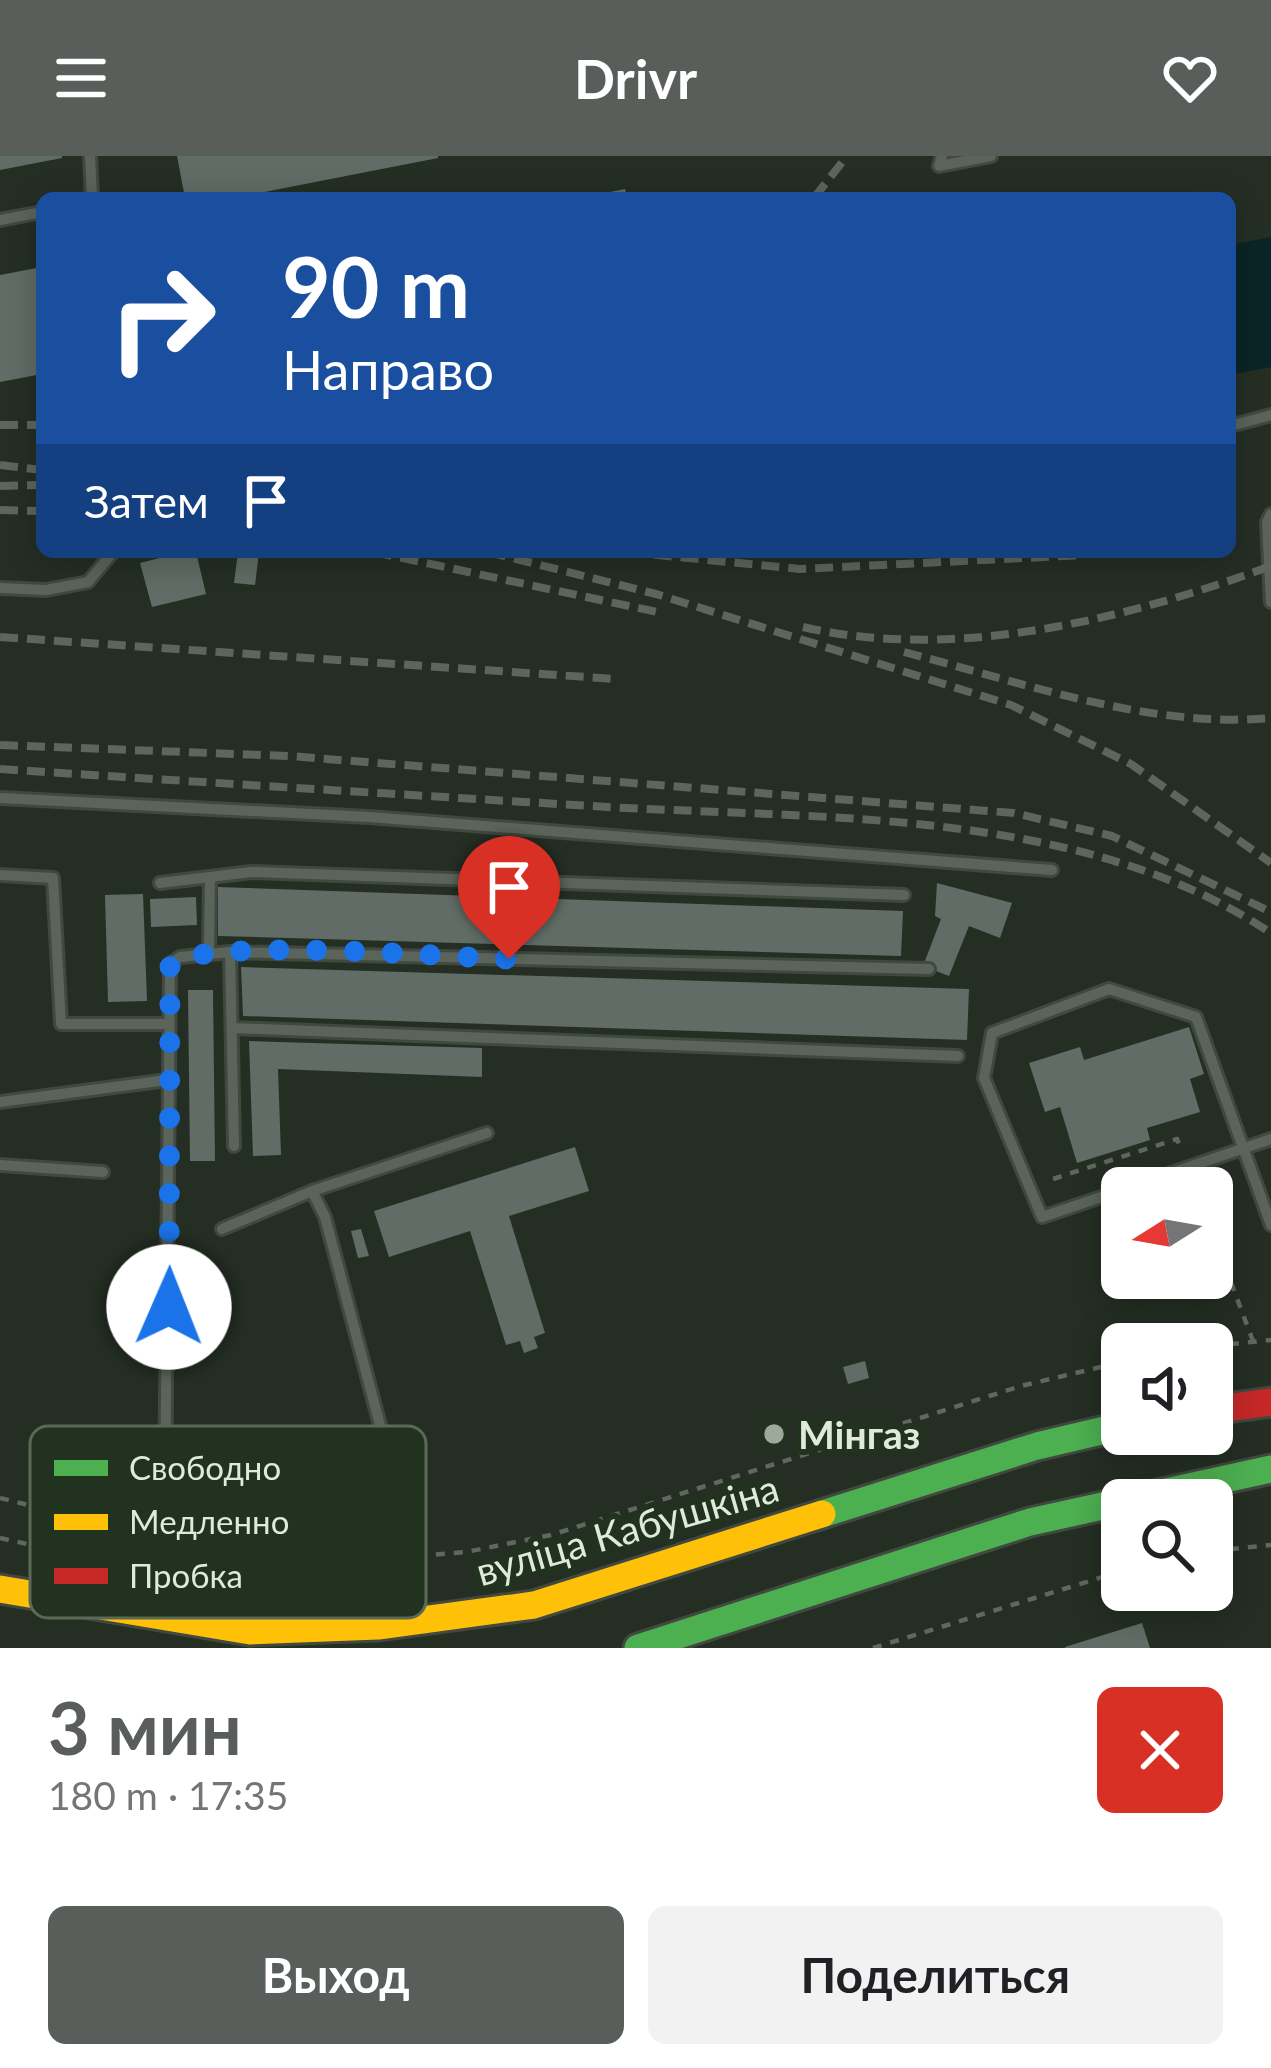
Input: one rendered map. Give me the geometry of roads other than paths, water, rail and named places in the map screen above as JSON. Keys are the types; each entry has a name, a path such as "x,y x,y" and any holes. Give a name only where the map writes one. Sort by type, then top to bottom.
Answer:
{"main road":[{"path":"1233,1407 1271,1402"},
{"name":"вуліца Кабушкіна","path":"149,1618 250,1631 296,1630 395,1624 534,1605 1037,1445 1101,1431"},
{"path":"638,1648 1048,1515 1138,1492 1271,1469"},
{"name":"вуліца Кабушкіна","path":"0,1589 30,1595"}],"lane":[{"path":"90,156 90,192"},
{"path":"942,156 939,166 991,156"},
{"path":"0,220 36,213"},
{"path":"1236,424 1271,415"},
{"path":"1271,514 1267,522 1271,602"},
{"path":"0,588 46,590 88,582 108,558"},
{"path":"0,798 369,817 1052,870"},
{"path":"160,883 251,872 904,895"},
{"path":"0,875 53,878 61,1024 166,1024"},
{"path":"209,953 210,878"},
{"path":"230,952 235,1146"},
{"path":"165,1426 170,964 230,952 928,969"},
{"path":"1101,1197 1042,1217 984,1078 992,1034 1109,989 1196,1018 1271,1225"},
{"path":"232,1028 958,1056"},
{"path":"0,1102 167,1080"},
{"path":"222,1229 312,1191 487,1133"},
{"path":"1191,1167 1271,1139"},
{"path":"0,1165 103,1172"},
{"path":"312,1191 325,1217 380,1426"}],"water":[{"path":"1271,237 1271,367 1236,374 1236,244"}],"railway":[{"path":"819,192 847,156"},
{"path":"0,425 36,425"},
{"path":"0,465 36,469"},
{"path":"0,486 36,485"},
{"path":"0,510 36,511"},
{"path":"402,558 662,613"},
{"path":"512,558 656,594 1011,705 1131,764 1271,863"},
{"path":"688,558 800,569 1024,558"},
{"path":"803,627 921,640 1040,630 1158,603 1271,566"},
{"path":"0,637 615,679"},
{"path":"904,652 1132,710 1225,720 1271,718"},
{"path":"0,745 289,756 1014,813 1112,836 1271,912"},
{"path":"0,769 942,827 1030,840 1115,861 1196,891 1271,933"}],"place":[{"name":"Мінгаз","path":"774,1434"}]}
